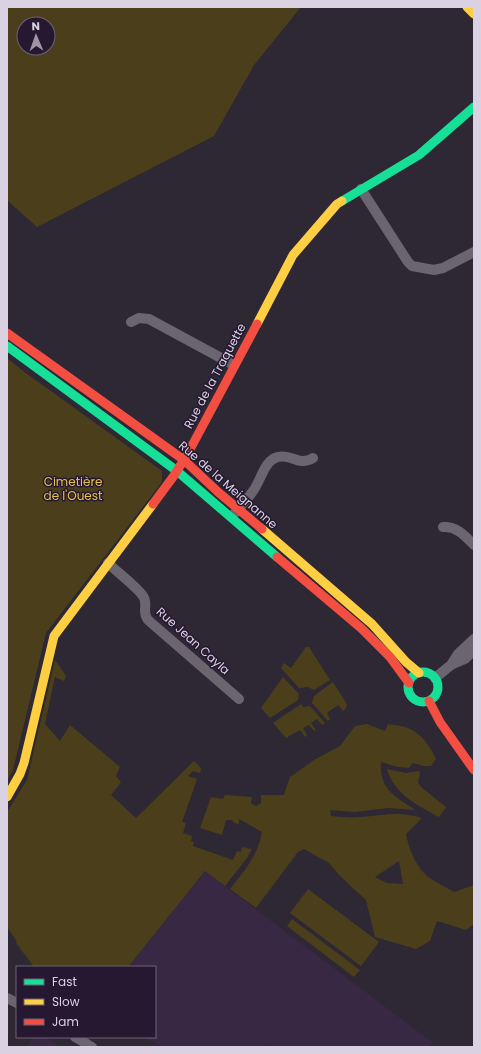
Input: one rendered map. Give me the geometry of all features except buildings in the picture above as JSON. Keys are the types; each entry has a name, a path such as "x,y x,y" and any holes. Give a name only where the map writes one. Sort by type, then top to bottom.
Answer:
{"main road":[{"path":"467,7 474,14"},
{"name":"Rue de la Traquette","path":"7,797 20,774 24,763 54,636 184,460 293,255 337,204 419,155 474,107"},
{"name":"Rue de la Meignanne","path":"7,333 184,460 238,510 372,624 419,673"},
{"name":"Rue de la Meignanne","path":"7,346 177,471 372,637 390,657 409,683"},
{"path":"419,673 429,673 436,678 438,688 434,698 429,702 414,700 408,690 409,683 413,675 419,673"},
{"path":"429,702 440,722 474,770"}],"street":[{"path":"361,189 412,266 434,270 443,268 474,252"},
{"path":"131,322 139,318 149,319 234,365"},
{"path":"231,518 254,491 266,467 275,457 284,456 302,462 313,458"},
{"path":"443,527 451,527 460,532 474,545"},
{"name":"Rue Jean Cayla","path":"108,563 142,594 146,603 144,613 148,620 239,699"},
{"path":"436,678 451,665 458,654 474,639"},
{"path":"451,665 465,659 474,650"},
{"path":"7,998 16,1003"},
{"path":"77,1038 92,1047"}],"shaded area":[{"path":"205,871 432,1042 429,1047 273,1047 269,1044 267,1047 162,1047 144,1038 156,1038 156,966 129,966"},
{"path":"33,1038 47,1038 61,1047 26,1047"}],"green space":[{"path":"7,7 301,7 254,65 214,136 37,227 7,200"},
{"name":"Cimetière de l'Ouest","path":"7,358 162,471 162,482 46,633 13,770 7,781"},
{"path":"306,647 309,647 330,680 314,690 308,687 299,688 281,668 284,663 291,668"},
{"path":"55,660 66,676 64,681 55,677 45,724 60,741 70,725 120,767 116,776 121,782 111,795 136,818 194,761 201,768 200,773 193,771 188,776 197,779 182,822 186,823 183,833 192,836 191,841 194,842 193,846 233,860 237,851 241,852 242,847 252,849 247,858 225,886 205,871 129,966 33,966 16,943 17,942 7,927 7,812 27,780"},
{"path":"283,677 299,694 298,700 270,718 261,708"},
{"path":"333,682 347,704 343,711 338,705 327,713 330,719 328,721 312,703 314,696"},
{"path":"301,704 303,707 310,706 325,723 322,725 317,719 311,723 316,730 314,731 309,725 303,728 307,735 305,737 300,730 286,738 273,723"},
{"path":"367,724 385,731 388,724 408,728 422,738 429,746 436,759 431,766 413,763 409,768 398,767 381,762 381,772 386,786 395,796 415,810 388,808 355,812 330,810 331,816 354,817 399,814 422,818 406,834 411,851 419,867 427,876 454,892 474,885 474,924 466,930 437,921 430,941 416,949 375,937 366,900 342,878 329,863 304,849 298,852 256,908 230,889 254,856 262,832 239,819 239,824 234,823 232,820 226,820 222,835 200,828 211,797 223,799 225,795 252,797 251,802 256,806 261,803 261,795 284,795 290,777 314,760 340,746 355,726","holes":["399,861 403,884 387,883 375,877"]},
{"path":"387,769 406,773 419,771 418,782 421,787 446,807 439,817 407,798 390,778"},
{"path":"308,889 379,942 361,966 290,913"},
{"path":"292,919 360,970 354,977 287,926"}],"traffic: fast":[{"path":"342,201 419,155 474,107"},
{"path":"7,346 177,471 277,557"},
{"path":"423,672 434,676 438,687 434,698 423,702 412,698 408,687 412,676 423,672"}],"traffic: slow":[{"path":"467,7 474,14"},
{"path":"257,324 293,255 337,204 342,201"},
{"path":"7,797 20,774 24,763 54,636 153,504"},
{"path":"262,529 372,624 406,662 419,673"}],"traffic: jam":[{"path":"153,504 187,455 257,324"},
{"path":"7,333 184,460 218,492 262,529"},
{"path":"277,557 361,628 390,657 409,683"},
{"path":"429,701 440,722 474,770"}]}
